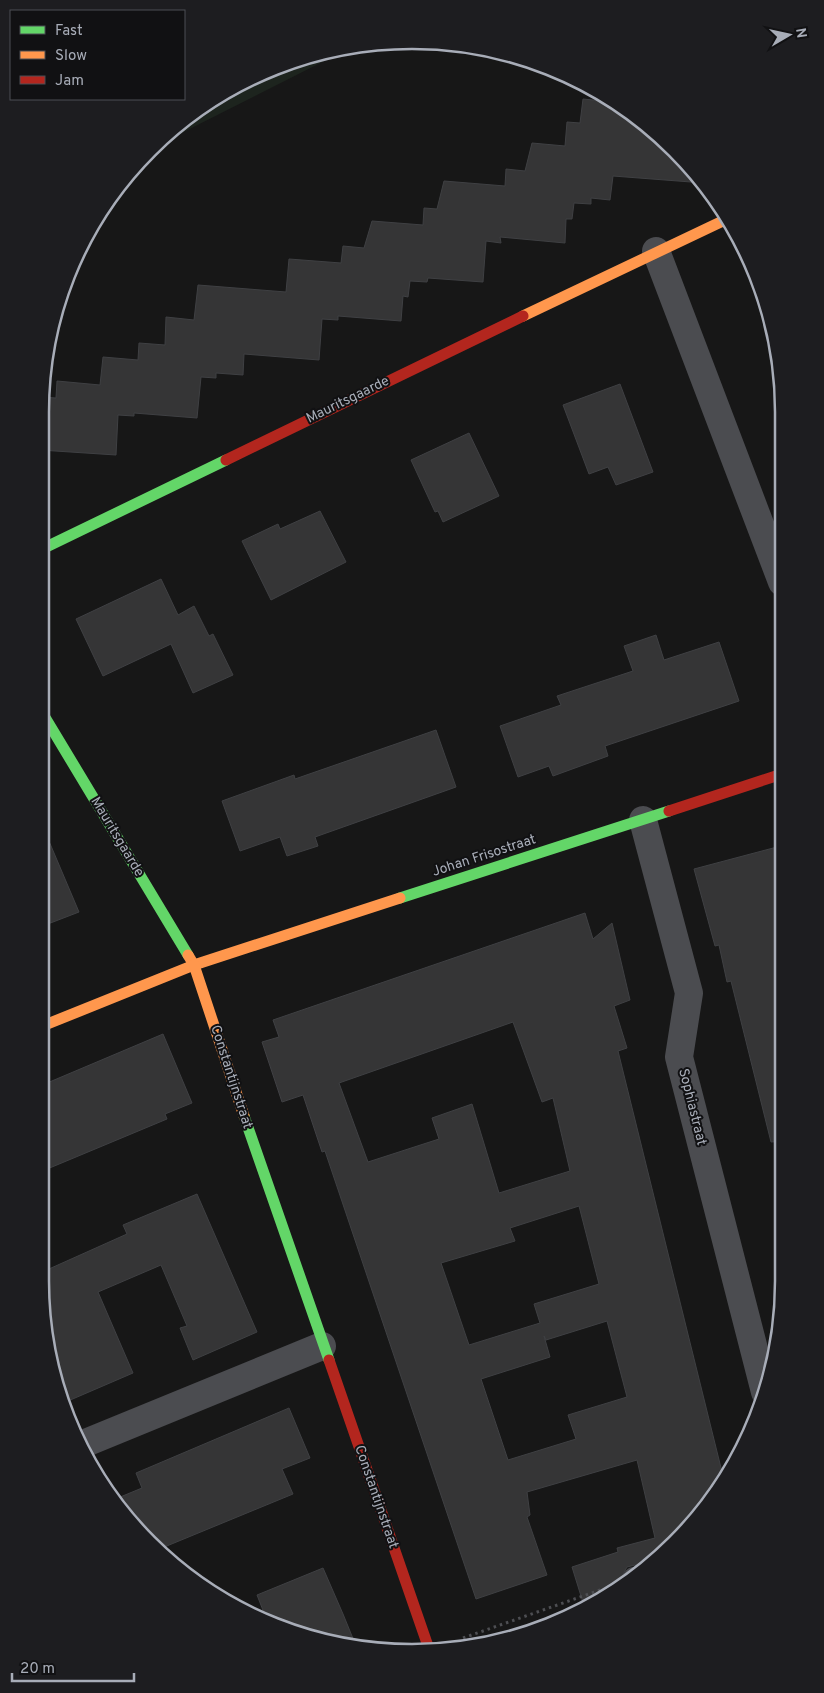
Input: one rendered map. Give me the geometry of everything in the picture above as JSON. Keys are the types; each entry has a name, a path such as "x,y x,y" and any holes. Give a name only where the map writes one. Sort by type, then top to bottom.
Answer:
{"street":[{"name":"Mauritsgaarde","path":"49,546 656,251 721,221"},
{"path":"656,251 775,564"},
{"name":"Mauritsgaarde","path":"49,724 194,965"},
{"name":"Johan Frisostraat","path":"194,965 775,776"},
{"name":"Sophiastraat","path":"643,820 689,992 679,1057 762,1379"},
{"path":"49,1023 194,965"},
{"name":"Constantijnstraat","path":"194,965 322,1346 427,1643"},
{"path":"86,1443 322,1346"}],"path":[{"path":"460,1639 606,1588"}],"shaded area":[{"path":"329,59 176,136 210,110 251,86 295,68"}],"building":[{"path":"583,99 600,101 652,139 693,182 613,176 610,200 591,198 591,204 574,203 572,219 566,219 565,243 500,237 501,243 486,241 483,282 428,278 427,282 410,281 408,297 403,296 401,321 338,316 338,320 322,319 319,360 244,354 243,375 216,373 216,378 201,377 197,418 134,413 134,416 118,415 116,455 49,451 50,398 56,398 57,381 100,385 103,357 138,360 139,343 165,345 166,317 194,320 198,285 286,292 289,259 341,263 343,246 364,248 372,221 423,225 424,208 437,209 444,181 505,186 506,169 525,171 532,143 565,146 567,122 580,123"},
{"path":"620,384 653,472 616,485 608,467 589,474 563,405"},
{"path":"469,433 499,496 443,522 438,511 435,512 411,460"},
{"path":"320,511 346,562 271,600 242,541 278,524 280,529"},
{"path":"161,579 178,615 194,606 209,636 213,634 233,675 193,693 171,644 103,676 76,619"},
{"path":"656,635 664,660 719,642 739,701 605,746 608,756 553,776 549,766 518,777 500,726 561,705 557,696 633,671 624,646"},
{"path":"436,730 456,787 315,837 318,846 287,856 280,837 240,851 222,801 294,775 295,779"},
{"path":"49,841 79,912 49,924"},
{"path":"775,848 775,1142 771,1142 731,981 727,982 719,945 715,946 694,869"},
{"path":"585,913 593,939 612,923 630,1000 614,1006 627,1048 618,1051 722,1471 700,1502 669,1538 637,1566 627,1567 621,1578 594,1596 583,1602 572,1567 618,1552 617,1548 655,1538 637,1460 527,1492 530,1515 527,1517 547,1575 476,1599 325,1151 322,1152 303,1095 282,1102 262,1042 279,1037 273,1020","holes":["513,1022 542,1102 553,1098 570,1171 499,1193 472,1104 432,1118 439,1139 368,1162 339,1083","579,1206 599,1284 534,1304 540,1323 469,1345 441,1263 515,1241 510,1228","607,1321 627,1397 568,1415 576,1439 508,1460 481,1379 550,1357 544,1336 546,1340"]},
{"path":"163,1034 192,1103 165,1114 167,1119 49,1168 49,1082"},
{"path":"197,1194 257,1332 193,1360 180,1328 187,1326 161,1265 98,1292 133,1373 69,1401 61,1375 52,1328 49,1269 127,1234 123,1225"},
{"path":"289,1408 310,1458 282,1469 293,1494 164,1547 139,1521 120,1497 142,1488 136,1473"},
{"path":"323,1568 353,1639 318,1632 264,1613 257,1595"}],"traffic: fast":[{"path":"49,546 226,460"},
{"path":"49,724 188,955"},
{"path":"400,898 669,811"},
{"path":"244,1116 329,1360"}],"traffic: slow":[{"path":"523,316 722,222"},
{"path":"188,955 194,965 400,898"},
{"path":"49,1023 194,965 244,1116"}],"traffic: jam":[{"path":"226,460 523,316"},
{"path":"669,811 775,776"},
{"path":"329,1360 427,1643"}]}
